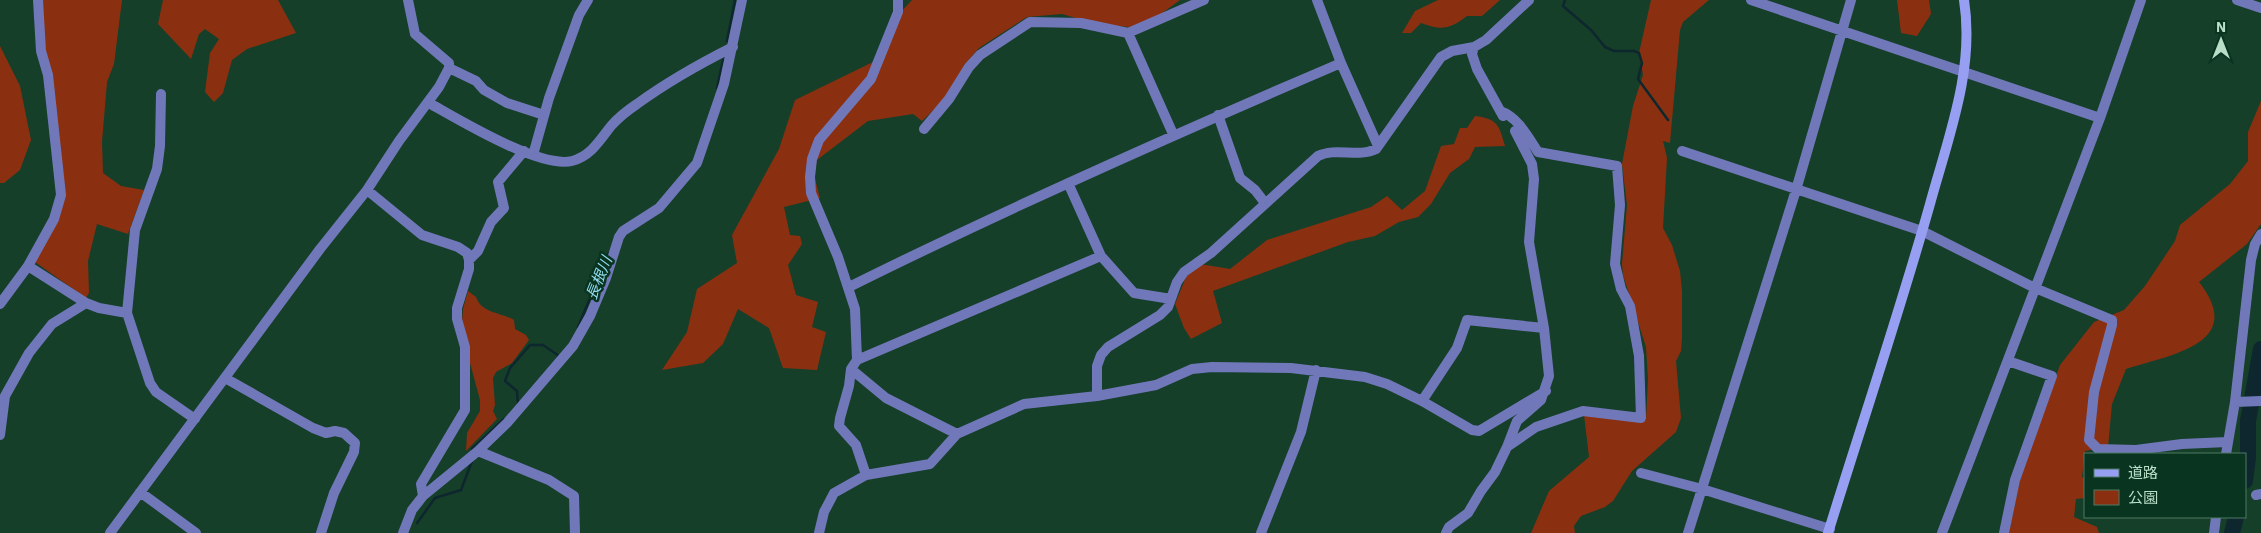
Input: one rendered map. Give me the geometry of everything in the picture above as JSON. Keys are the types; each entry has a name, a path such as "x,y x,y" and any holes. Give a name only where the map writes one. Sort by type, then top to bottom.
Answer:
{"street":[{"path":"0,304 28,266 54,219 61,195 48,75 42,51 38,0"},
{"path":"110,533 320,249 367,190 399,141 429,103 449,68 447,59 415,34 408,0"},
{"path":"469,260 478,252 491,222 504,208 498,182 529,153 579,15 588,0"},
{"path":"403,533 412,510 423,496 478,451 507,423 573,346 590,316 623,231 659,208 697,163 724,84 742,0"},
{"path":"866,476 856,445 839,426 854,365 855,309 849,287 811,193 810,177 812,159 819,140 871,79 898,12 898,0"},
{"path":"924,129 949,99 969,67 980,54 1030,22 1081,23 1128,32 1204,0"},
{"path":"1317,0 1341,63 1378,146"},
{"path":"1096,396 1097,366 1101,355 1108,346 1160,315 1168,307 1170,299 1184,272 1211,253 1265,203 1296,178 1318,156 1327,152 1369,153 1378,146 1441,57 1452,51 1474,47 1486,40 1529,0"},
{"path":"1751,0 2100,118"},
{"path":"1688,533 1796,190 1852,0"},
{"path":"1641,473 1702,488 1829,531 1922,231 1955,115 1964,72 1966,34 1964,0"},
{"path":"1942,533 2100,118 2141,0"},
{"path":"2237,0 2261,8"},
{"path":"1128,32 1173,134"},
{"path":"429,103 490,136 529,153 559,161 571,161 592,150 622,116 639,102 732,47"},
{"path":"1446,533 1449,527 1468,513 1480,491 1495,472 1517,421 1541,400 1546,391 1549,376 1544,328 1529,242 1534,179 1532,164 1517,133 1500,111 1477,69 1472,54 1474,47"},
{"path":"849,287 968,228 1173,134 1341,63"},
{"path":"449,68 476,81 484,90 507,103 544,115"},
{"path":"161,94 160,146 157,169 135,230 127,313 150,383 156,392 195,419"},
{"path":"1500,111 1514,119 1538,152 1617,166 1620,205 1615,264 1621,289 1630,306 1639,356 1641,418 1583,411 1536,427 1507,447"},
{"path":"1218,115 1240,178 1255,190 1265,203"},
{"path":"1682,151 1922,231 2035,288 2112,320 2094,392 2089,440 2098,449 2136,450 2182,444 2227,442"},
{"path":"1068,183 1101,256 1134,293 1170,299"},
{"path":"367,190 422,235 458,247 467,253 469,260 469,269 457,308 457,319 465,347 465,410 421,484 423,496"},
{"path":"2226,453 2227,442 2238,402 2251,260 2255,244 2261,234"},
{"path":"854,365 1101,256"},
{"path":"28,266 86,303 99,308 127,313"},
{"path":"0,435 6,396 29,353 52,324 86,303"},
{"path":"1422,401 1457,348 1467,320 1544,328"},
{"path":"2004,533 2015,480 2052,376 2008,361"},
{"path":"854,365 886,398 957,434"},
{"path":"819,533 824,512 834,494 866,476 885,470 930,464 957,434 1024,404 1096,396 1156,386 1192,369 1291,368 1365,377 1387,384 1422,401 1472,430 1479,431 1546,391"},
{"path":"1261,533 1300,432 1316,370"},
{"path":"225,378 313,428 326,433 334,430 344,433 355,443 354,452 334,493 322,533"},
{"path":"2238,402 2261,401"},
{"path":"478,451 549,480 574,496 575,533"},
{"path":"140,492 196,533"},
{"path":"2214,533 2216,518"}],"green space":[{"path":"41,0 122,0 114,64 107,82 102,142 103,173 121,186 144,190 128,234 97,224 88,261 89,293 86,298 35,262 61,212"},
{"path":"163,0 278,0 296,33 247,49 232,60 223,93 214,102 205,92 210,53 219,39 205,29 199,34 191,59 158,24"},
{"path":"912,0 1180,0 1150,22 1131,27 1099,25 1062,14 1027,17 979,48 965,64 948,96 922,121 913,114 868,121 817,160 814,175 820,198 784,207 790,235 800,236 802,244 788,265 796,295 818,302 812,327 826,332 817,370 783,368 769,328 738,309 723,344 703,363 662,370 687,332 697,289 737,263 732,235 779,149 795,100 873,62 896,17"},
{"path":"1438,0 1500,0 1482,16 1467,16 1456,24 1440,28 1421,23 1411,33 1402,33 1415,11"},
{"path":"1651,0 1709,0 1683,22 1680,30 1670,143 1663,141 1667,158 1663,228 1672,245 1680,271 1682,292 1681,351 1676,361 1681,418 1676,432 1632,471 1613,501 1605,507 1581,516 1574,526 1575,533 1531,533 1549,491 1589,457 1584,415 1646,420 1648,379 1646,347 1623,275 1622,264 1627,205 1622,164 1633,106 1643,75 1639,53"},
{"path":"1897,0 1929,0 1931,14 1917,36 1901,33"},
{"path":"0,46 20,86 31,140 20,170 4,183 0,183"},
{"path":"2261,101 2261,224 2247,244 2199,282 2212,303 2214,320 2209,333 2197,343 2181,352 2126,369 2112,404 2108,447 2085,451 2082,477 2084,478 2084,498 2076,499 2074,517 2097,527 2099,533 2009,533 2019,483 2060,365 2094,322 2124,310 2145,286 2175,241 2180,225 2230,184 2248,161 2248,132"},
{"path":"1475,116 1489,119 1496,124 1505,146 1475,147 1469,159 1450,173 1431,204 1418,217 1399,222 1375,236 1348,242 1213,291 1222,323 1191,339 1184,328 1175,304 1186,277 1200,264 1230,269 1267,240 1371,207 1387,196 1402,210 1425,191 1441,146 1454,144 1460,128 1467,128"},
{"path":"468,291 487,310 514,320 515,329 526,335 529,340 512,363 496,372 493,378 495,405 493,411 497,419 466,451 467,433 480,411 480,400 470,363 469,346 462,323 463,309"}],"waterway":[{"name":"長根川","path":"727,41 735,0"},
{"path":"1565,0 1563,6 1591,30 1605,47 1614,51 1634,51 1639,53 1642,63 1638,79 1668,120"},
{"name":"長根川","path":"717,88 723,60"},
{"name":"長根川","path":"578,327 609,253"},
{"name":"長根川","path":"518,405 517,391 505,381 510,368 530,345 543,345 559,356"},
{"path":"2246,473 2248,421 2261,349"},
{"name":"長根川","path":"472,449 504,419"},
{"name":"長根川","path":"417,523 435,498 461,490 472,461"},
{"path":"2232,533 2236,518"}]}
